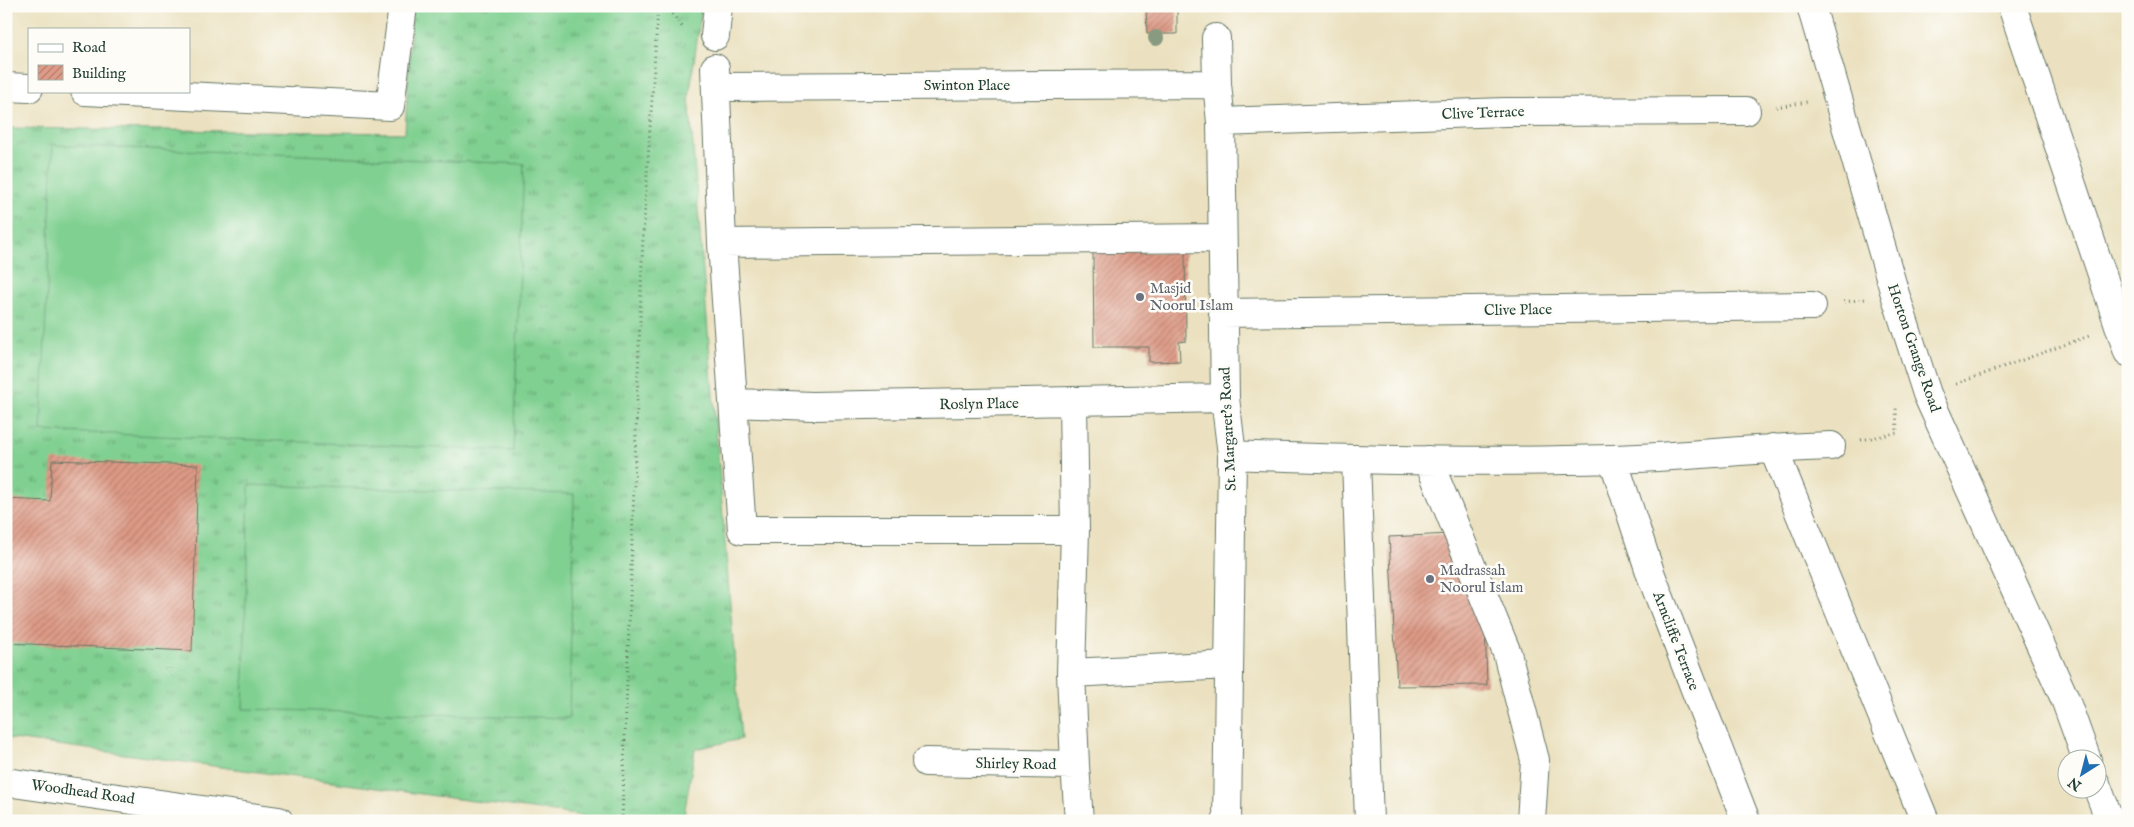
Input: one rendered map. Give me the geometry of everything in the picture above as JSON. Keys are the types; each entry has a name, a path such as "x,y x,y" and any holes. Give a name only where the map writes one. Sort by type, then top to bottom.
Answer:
{"street":[{"path":"105,92 390,106 403,6"},
{"path":"715,36 718,6"},
{"name":"Horton Grange Road","path":"1811,6 1895,294 1927,394 2065,699 2084,750"},
{"path":"2012,6 2123,324 2128,352"},
{"name":"St. Margaret's Road","path":"1216,38 1216,84 1221,122 1225,398 1232,455 1227,821"},
{"name":"Swinton Place","path":"722,243 716,77 1216,84"},
{"path":"6,87 28,88"},
{"name":"Clive Terrace","path":"1221,122 1505,112 1746,111"},
{"path":"1075,530 742,530 722,243 1222,238"},
{"name":"Clive Place","path":"1223,313 1812,306"},
{"name":"Roslyn Place","path":"734,403 812,406 1073,403 1225,398"},
{"name":"Shirley Road","path":"926,762 1075,764 1071,673 1075,530 1073,403"},
{"path":"1232,455 1356,460 1613,459 1831,446"},
{"path":"1773,448 1925,821"},
{"name":"Arncliffe Terrace","path":"1613,459 1650,575 1737,793 1746,821"},
{"path":"1356,460 1369,821"},
{"path":"1428,460 1508,653 1535,760 1531,821"},
{"path":"1071,673 1228,665"},
{"path":"1075,764 1079,821"},
{"name":"Woodhead Road","path":"8,788 279,821"},
{"path":"2102,800 2110,821"}],"path":[{"path":"622,821 643,236 658,6"},
{"path":"1746,111 1838,98"},
{"path":"1812,306 1895,294"},
{"path":"1831,446 1897,432 1896,405 2123,324"}],"green space":[{"path":"412,6 702,6 689,97 741,739 695,749 683,821 621,821 6,738 6,128 405,133"},
{"path":"53,145 524,164 513,451 41,431"},
{"path":"249,485 574,494 569,718 243,709"}],"building":[{"path":"1146,6 1177,6 1177,34 1147,34"},
{"name":"Masjid Noorul Islam","path":"1093,252 1185,252 1186,341 1179,342 1180,361 1149,362 1149,347 1094,347"},
{"path":"52,460 198,465 192,651 6,643 6,499 50,501"},
{"name":"Madrassah Noorul Islam","path":"1450,534 1485,621 1487,685 1397,686 1389,537"}],"place":[{"name":"Masjid Noorul Islam","path":"1140,297"},
{"name":"Madrassah Noorul Islam","path":"1430,579"}]}
